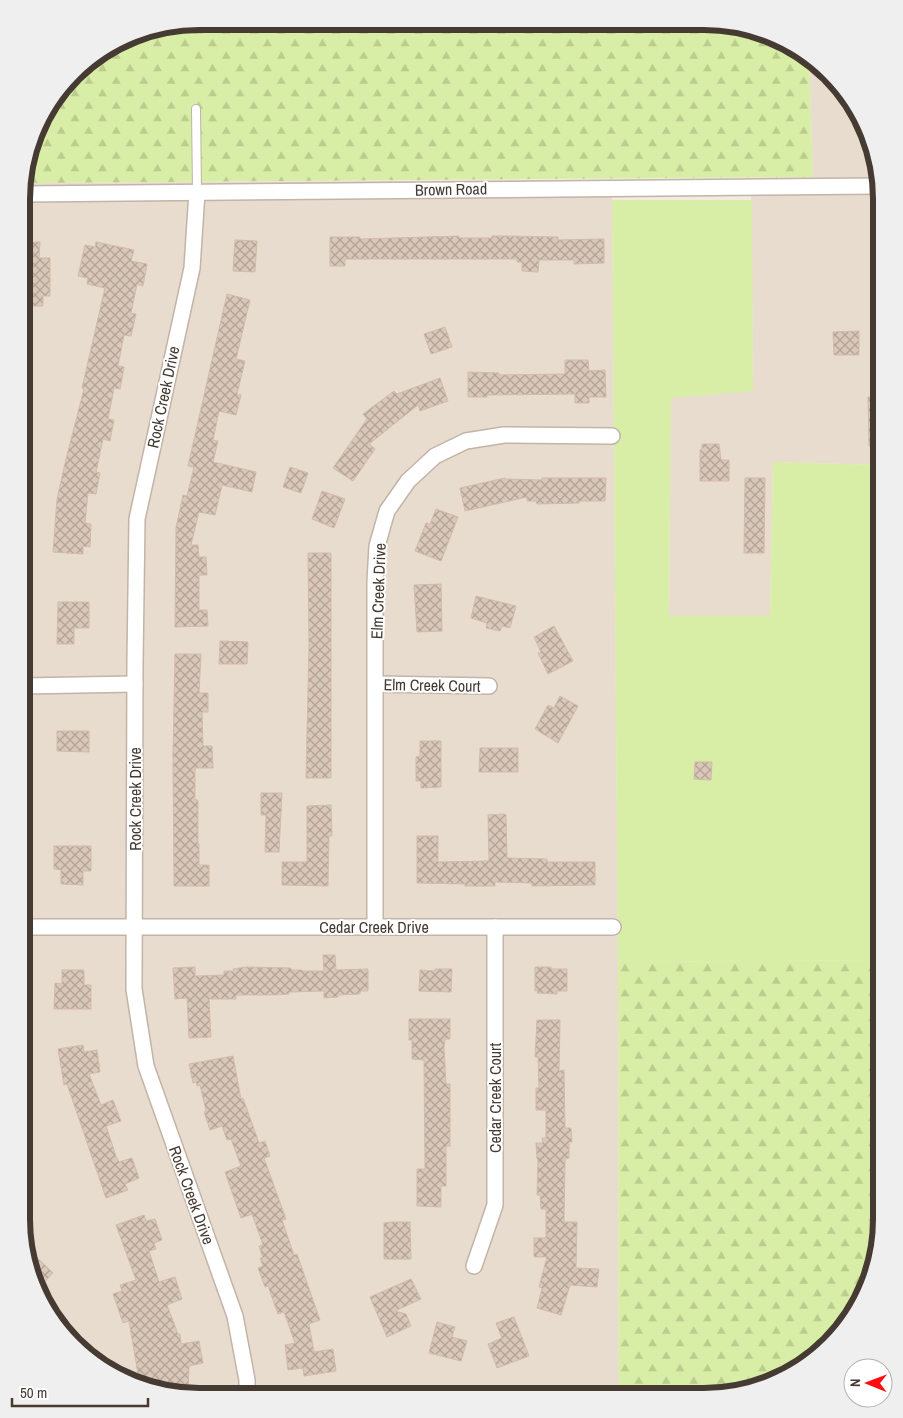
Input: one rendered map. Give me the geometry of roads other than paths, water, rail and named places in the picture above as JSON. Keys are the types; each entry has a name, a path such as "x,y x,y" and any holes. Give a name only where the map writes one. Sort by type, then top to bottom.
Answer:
{"street":[{"name":"Brown Road","path":"30,194 872,186"},
{"name":"Rock Creek Drive","path":"197,192 192,268 137,519 134,989 146,1066 235,1316 246,1388"},
{"name":"Elm Creek Drive","path":"375,927 375,582 377,546 387,511 408,481 435,456 466,441 504,436 612,436"},
{"path":"30,686 135,684"},
{"name":"Elm Creek Court","path":"376,684 489,686"},
{"name":"Cedar Creek Drive","path":"30,927 613,927"},
{"name":"Cedar Creek Court","path":"474,1266 496,1205 496,927"}],"lane":[{"path":"196,109 197,192"}]}
